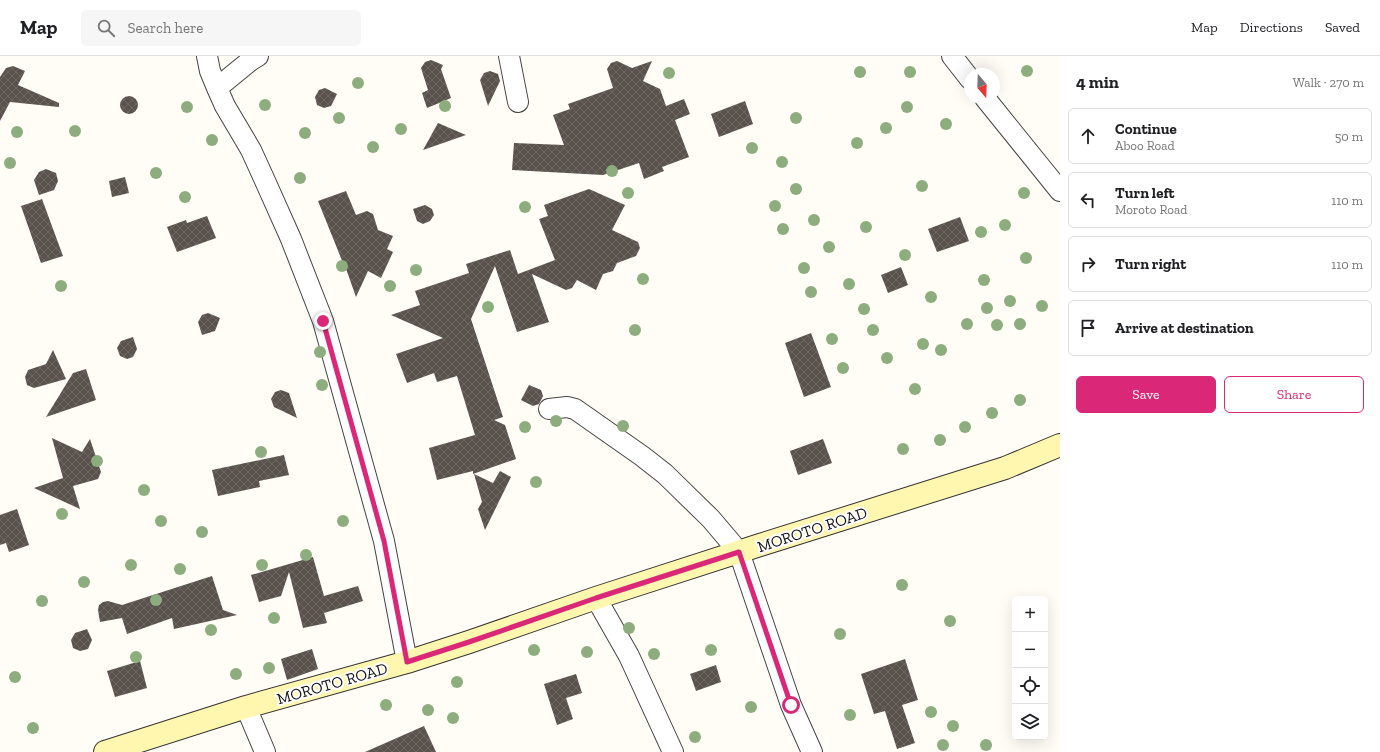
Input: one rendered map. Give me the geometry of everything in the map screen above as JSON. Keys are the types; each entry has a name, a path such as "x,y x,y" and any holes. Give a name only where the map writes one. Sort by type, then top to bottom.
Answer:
{"main road":[{"name":"MOROTO ROAD","path":"105,752 246,707 407,662 596,598 1005,468 1060,445"}],"street":[{"path":"207,56 210,71 217,88 225,106 254,157 291,239 323,321 384,541 407,662"},
{"path":"217,88 250,60 258,56"},
{"path":"509,56 518,102"},
{"path":"952,56 964,71"},
{"path":"990,104 1060,191"},
{"path":"549,410 567,407 575,409 642,456 665,474 711,519 739,552 791,705 812,752"},
{"path":"596,598 629,656 673,752"},
{"path":"246,707 265,752"}],"building":[{"path":"431,60 443,65 441,69 451,98 427,108 422,93 428,90 421,68 425,62"},
{"path":"617,61 632,68 652,61 643,81 660,89 666,106 684,99 690,114 675,120 689,157 662,167 664,171 644,179 639,163 603,175 512,170 514,143 564,145 553,115 570,109 568,104 613,88 607,69 611,63"},
{"path":"13,66 25,71 18,85 59,103 59,107 10,102 0,121 0,77 6,68"},
{"path":"490,71 498,74 500,81 488,106 480,80 484,73"},
{"path":"325,88 337,94 331,106 324,108 317,105 315,97 319,90"},
{"path":"125,96 133,96 138,101 136,112 133,114 125,114 120,109 120,101"},
{"path":"745,101 753,124 719,137 711,114"},
{"path":"438,123 466,135 423,150"},
{"path":"46,169 56,173 58,181 54,190 39,195 34,180 39,172"},
{"path":"125,177 129,193 112,197 109,181"},
{"path":"589,189 625,205 612,230 638,242 640,248 636,256 617,263 613,271 603,274 596,290 577,280 572,288 566,290 532,274 549,322 517,332 495,266 471,319 503,417 494,420 505,425 516,459 473,474 473,471 437,480 429,448 475,435 457,376 437,382 434,373 407,383 396,354 443,338 391,315 420,305 415,291 469,273 466,264 510,250 518,274 555,260 539,219 548,216 544,205"},
{"path":"346,191 356,215 367,211 373,214 378,230 393,236 387,249 393,252 381,278 368,271 356,297 344,263 318,201"},
{"path":"42,199 63,256 41,263 21,206"},
{"path":"425,205 432,209 434,215 430,221 423,224 417,221 413,209"},
{"path":"207,216 216,238 177,252 167,227 186,220 187,223"},
{"path":"960,217 969,241 937,252 928,229"},
{"path":"901,267 908,285 888,293 881,275"},
{"path":"208,313 220,318 215,331 202,335 198,322 202,315"},
{"path":"811,333 831,387 804,397 785,343"},
{"path":"133,337 137,349 133,357 127,359 120,356 117,348 121,341"},
{"path":"53,350 66,379 34,388 27,385 25,377 28,370 46,364"},
{"path":"86,369 96,400 46,417 73,373"},
{"path":"529,385 541,390 543,396 539,404 533,406 521,400"},
{"path":"281,390 289,393 297,418 274,407 271,399 275,392"},
{"path":"52,438 82,452 90,439 101,472 98,479 73,486 80,509 34,488 63,478"},
{"path":"823,439 832,463 798,475 790,451"},
{"path":"284,455 289,475 259,481 260,487 218,496 212,470"},
{"path":"500,471 511,477 485,530 478,509 482,502 474,474 493,483"},
{"path":"17,509 29,545 9,552 6,543 0,545 0,515"},
{"path":"313,557 324,596 358,586 363,601 324,613 327,623 303,628 289,572 281,596 259,602 251,575"},
{"path":"212,576 223,610 237,615 174,629 172,618 127,634 122,618 100,622 98,610 99,605 103,602 108,601 122,605"},
{"path":"87,629 92,640 88,649 80,651 73,648 71,640 75,633"},
{"path":"312,649 318,669 287,680 281,659"},
{"path":"905,659 918,700 902,705 915,743 897,749 885,711 874,714 861,674"},
{"path":"140,661 147,688 115,697 107,671"},
{"path":"716,665 721,682 696,691 690,674"},
{"path":"576,674 582,693 566,698 573,719 557,725 544,684"},
{"path":"424,726 436,752 365,752"}],"route":[{"path":"323,321 384,541 407,662 596,598 739,552 791,705"}]}
